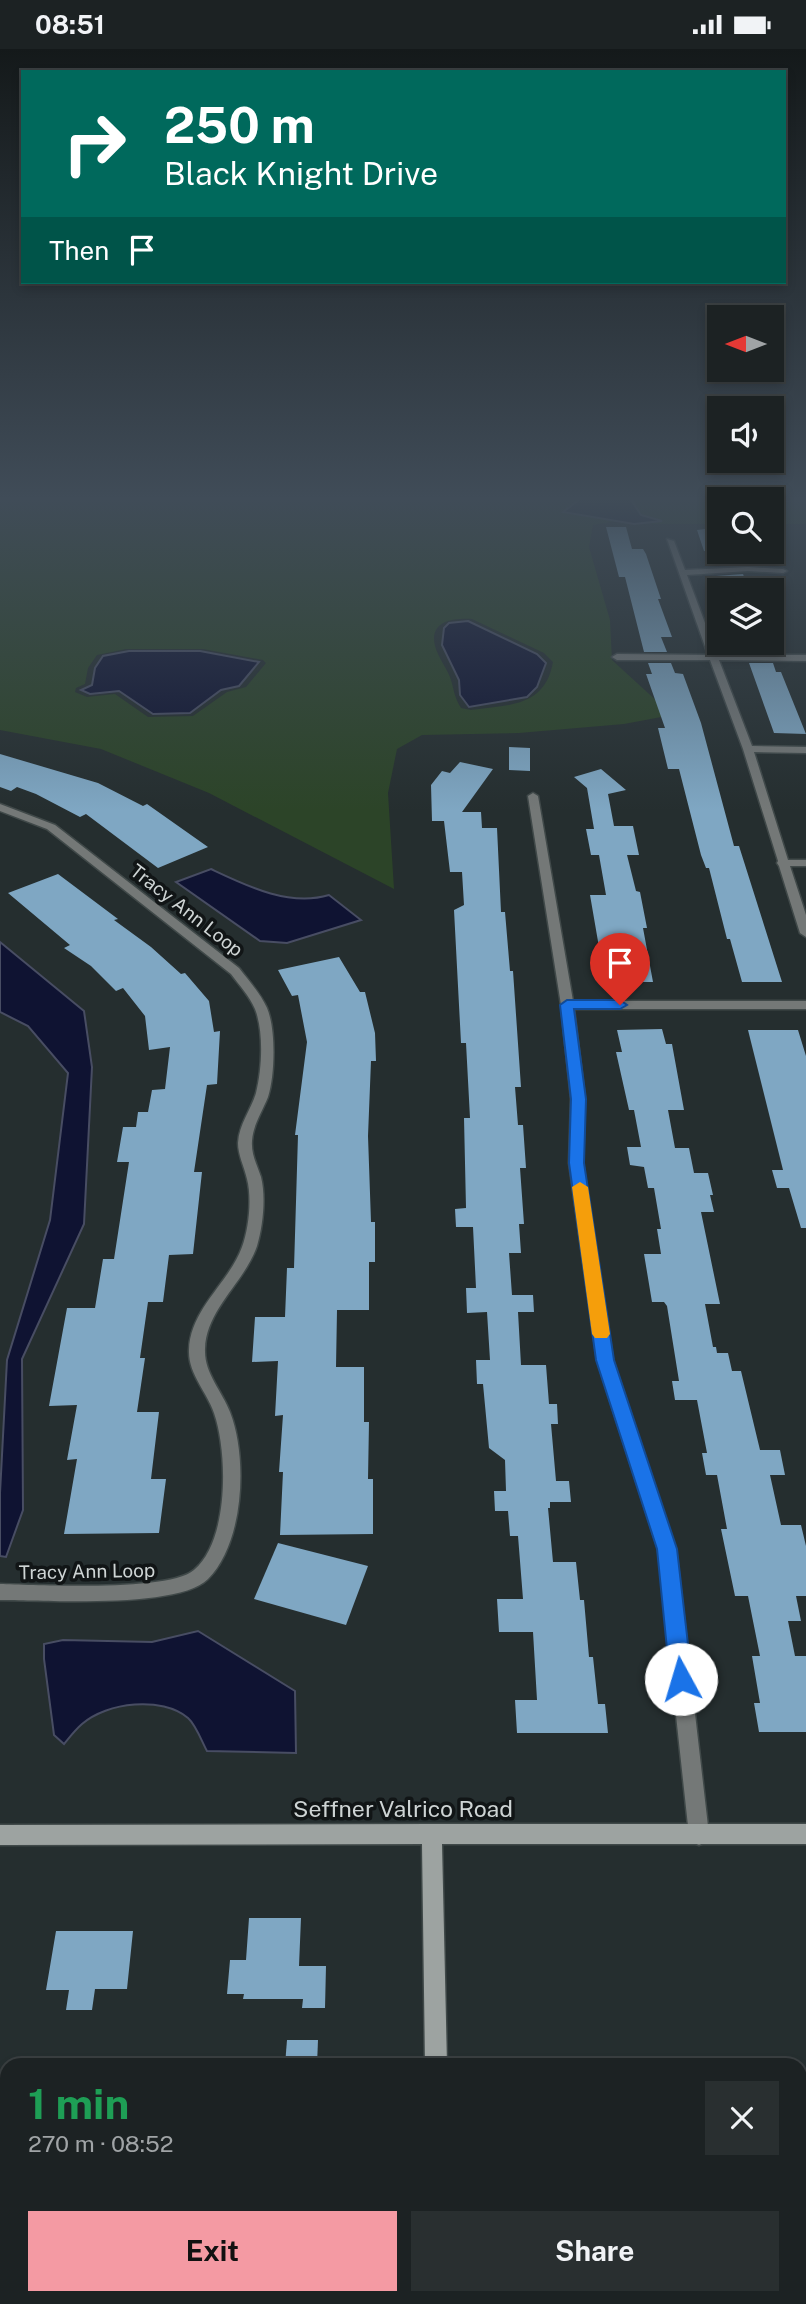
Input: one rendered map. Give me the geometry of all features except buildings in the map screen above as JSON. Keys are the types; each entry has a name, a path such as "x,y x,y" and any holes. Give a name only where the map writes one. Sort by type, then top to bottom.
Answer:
{"street":[{"path":"692,600 748,749 806,933"},
{"path":"617,657 806,658"},
{"path":"748,749 806,750"},
{"path":"533,796 567,1005 578,1099 576,1163 605,1360 667,1549 699,1835"},
{"name":"Tracy Ann Loop","path":"0,807 51,827 235,971 251,991 264,1016 265,1067 264,1088 256,1112 245,1132 245,1151 255,1185 250,1244 240,1267 208,1314 197,1340 198,1369 223,1413 232,1452 225,1531 217,1555 198,1578 159,1591 0,1592"},
{"path":"782,863 806,863"},
{"path":"567,1005 806,1005"},
{"path":"432,1834 436,2058"},
{"name":"Seffner Valrico Road","path":"0,1835 806,1834"}],"green space":[{"path":"0,600 604,600 610,620 612,660 672,715 624,724 519,733 422,735 397,749 388,793 394,889 209,793 101,749 0,730","holes":["457,619 472,619 544,653 553,662 549,677 534,696 499,707 471,710 461,708 455,697 450,677 436,650 434,638 439,626 444,623","126,649 203,649 263,660 266,663 246,687 227,692 193,716 148,717 115,694 87,697 75,692 76,688 85,684 88,668 97,655"]}],"water":[{"path":"468,621 537,654 546,663 537,687 527,697 469,707 460,695 459,680 442,645 444,628 449,623"},
{"path":"129,651 200,651 259,662 239,686 221,690 190,713 153,714 119,691 90,694 81,690 92,685 95,668 103,656"},
{"path":"211,869 254,888 284,897 314,898 329,895 361,920 287,943 260,941 176,882"},
{"path":"0,942 84,1011 92,1067 84,1224 22,1359 23,1510 6,1557 0,1556 0,1493 7,1360 50,1220 68,1073 28,1026 0,1012"},
{"path":"198,1631 295,1691 296,1753 207,1751 188,1718 177,1711 150,1704 105,1711 79,1726 64,1744 54,1735 44,1644 63,1640 152,1642"}],"slow traffic":[{"path":"580,1187 601,1334"}],"route":[{"path":"620,1005 567,1005 578,1099 576,1163 605,1360 667,1549 681,1679"}]}
